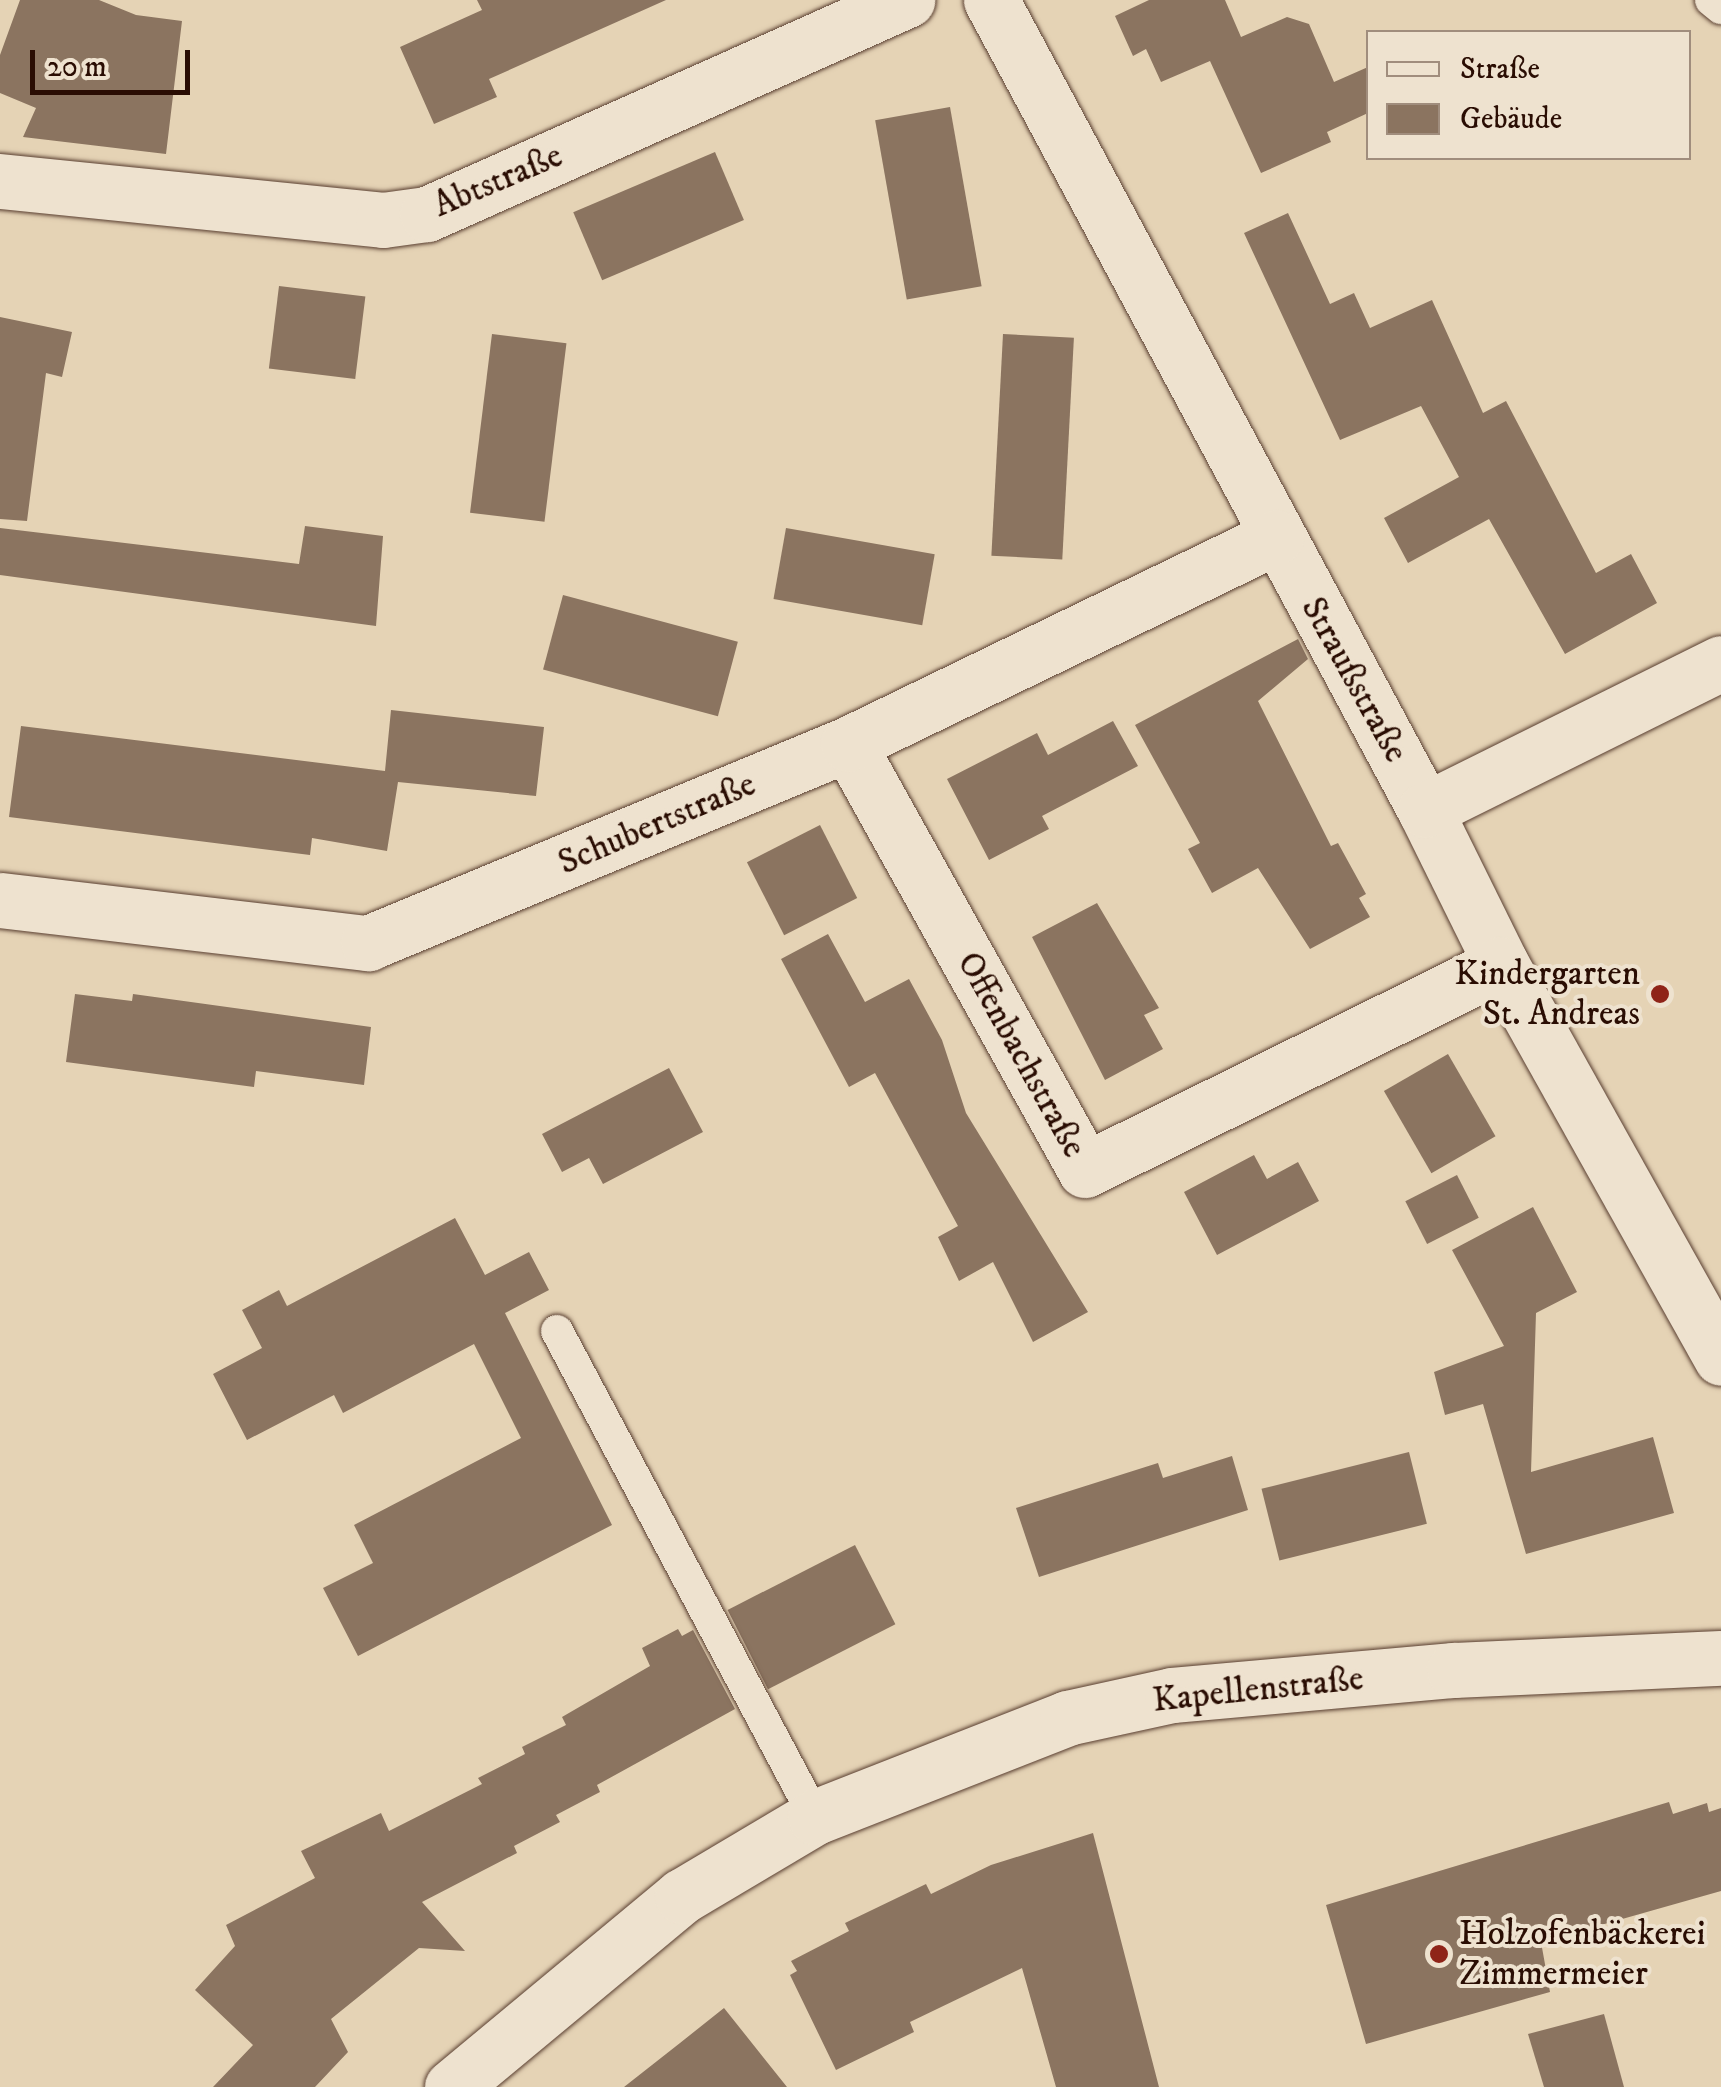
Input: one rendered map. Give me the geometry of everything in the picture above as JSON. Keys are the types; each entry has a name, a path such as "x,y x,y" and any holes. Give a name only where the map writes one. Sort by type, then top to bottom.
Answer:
{"street":[{"name":"Abtstraße","path":"0,181 383,220 427,214 907,0"},
{"name":"Straußstraße","path":"990,0 1425,810 1501,964 1721,1358"},
{"name":"Schubertstraße","path":"0,900 368,943 848,744 1276,537"},
{"path":"1425,810 1721,663"},
{"name":"Offenbachstraße","path":"848,744 1085,1170 1501,964"},
{"name":"Kapellenstraße","path":"452,2087 682,1896 815,1816 1067,1718 1172,1695 1454,1670 1721,1658"}],"lane":[{"path":"1711,0 1721,8"},
{"path":"557,1331 815,1816"}],"building":[{"path":"20,0 99,0 136,15 182,21 166,154 23,137 36,108 0,93 0,55"},
{"path":"477,0 666,0 489,79 497,97 434,124 400,47 482,10"},
{"path":"1149,0 1225,0 1241,37 1287,17 1309,24 1334,82 1366,68 1366,114 1327,132 1331,142 1261,173 1210,61 1161,82 1146,49 1133,56 1115,16"},
{"path":"950,107 982,286 907,299 875,120"},
{"path":"715,152 744,220 602,280 573,212"},
{"path":"1288,213 1330,304 1354,293 1370,328 1432,300 1483,413 1506,401 1596,573 1631,554 1657,603 1565,654 1489,519 1408,563 1384,518 1459,477 1421,406 1340,440 1244,233"},
{"path":"279,286 365,297 355,379 269,368"},
{"path":"0,317 72,332 62,377 46,373 27,521 0,519"},
{"path":"492,334 566,343 545,522 470,513"},
{"path":"1003,334 1074,338 1062,559 991,556"},
{"path":"305,526 383,536 376,626 0,575 0,528 299,564"},
{"path":"786,528 935,554 922,625 773,599"},
{"path":"563,595 738,642 718,716 543,669"},
{"path":"1298,639 1308,659 1258,701 1331,846 1338,843 1366,894 1359,898 1370,917 1310,949 1258,868 1212,893 1188,849 1200,843 1135,725"},
{"path":"391,710 544,727 536,796 398,782 387,851 312,838 310,855 9,817 21,726 385,771"},
{"path":"1113,721 1138,766 1042,816 1049,829 989,860 947,779 1037,733 1048,755"},
{"path":"820,825 857,898 784,935 747,862"},
{"path":"1097,903 1159,1008 1144,1015 1163,1049 1105,1080 1032,937"},
{"path":"828,934 865,1002 909,979 942,1040 966,1113 1088,1312 1033,1342 993,1262 959,1281 938,1237 958,1226 875,1073 849,1087 781,959"},
{"path":"75,994 132,1001 133,994 371,1027 364,1085 256,1071 254,1087 66,1062"},
{"path":"1448,1054 1496,1136 1431,1173 1384,1091"},
{"path":"669,1068 703,1132 603,1184 589,1158 562,1172 542,1134"},
{"path":"1254,1155 1267,1179 1298,1162 1319,1201 1217,1255 1184,1192"},
{"path":"1457,1175 1479,1218 1427,1244 1405,1201"},
{"path":"1533,1207 1577,1292 1536,1313 1531,1472 1653,1437 1674,1513 1526,1554 1483,1404 1445,1415 1434,1372 1504,1346 1452,1250"},
{"path":"455,1218 485,1275 529,1252 549,1290 505,1313 612,1525 358,1656 323,1588 373,1563 354,1525 521,1438 474,1344 343,1413 334,1395 247,1440 213,1374 262,1348 242,1310 279,1290 287,1306"},
{"path":"1409,1452 1427,1524 1279,1561 1262,1489"},
{"path":"1232,1456 1248,1510 1039,1577 1016,1508 1158,1463 1163,1478"},
{"path":"855,1545 895,1624 768,1689 728,1610"},
{"path":"678,1629 682,1636 693,1630 735,1709 597,1785 600,1792 556,1815 560,1822 514,1846 517,1853 422,1902 465,1951 419,1948 331,2019 348,2052 315,2087 213,2087 253,2045 195,1990 235,1946 226,1925 315,1878 301,1851 381,1813 389,1831 482,1784 478,1778 525,1754 522,1747 566,1725 562,1717 650,1666 642,1648"},
{"path":"1669,1802 1673,1814 1707,1803 1709,1812 1721,1808 1721,1891 1541,1942 1550,1992 1366,2044 1326,1905"},
{"path":"1093,1833 1159,2087 1056,2087 1022,1968 910,2022 914,2032 836,2070 790,1975 797,1971 791,1961 849,1931 845,1923 926,1884 931,1894 991,1865"},
{"path":"724,2008 787,2087 624,2087 680,2043"},
{"path":"1604,2014 1624,2087 1544,2087 1528,2034"}],"place":[{"name":"Kindergarten St. Andreas","path":"1660,994"},
{"name":"Holzofenbäckerei Zimmermeier","path":"1439,1954"}]}
